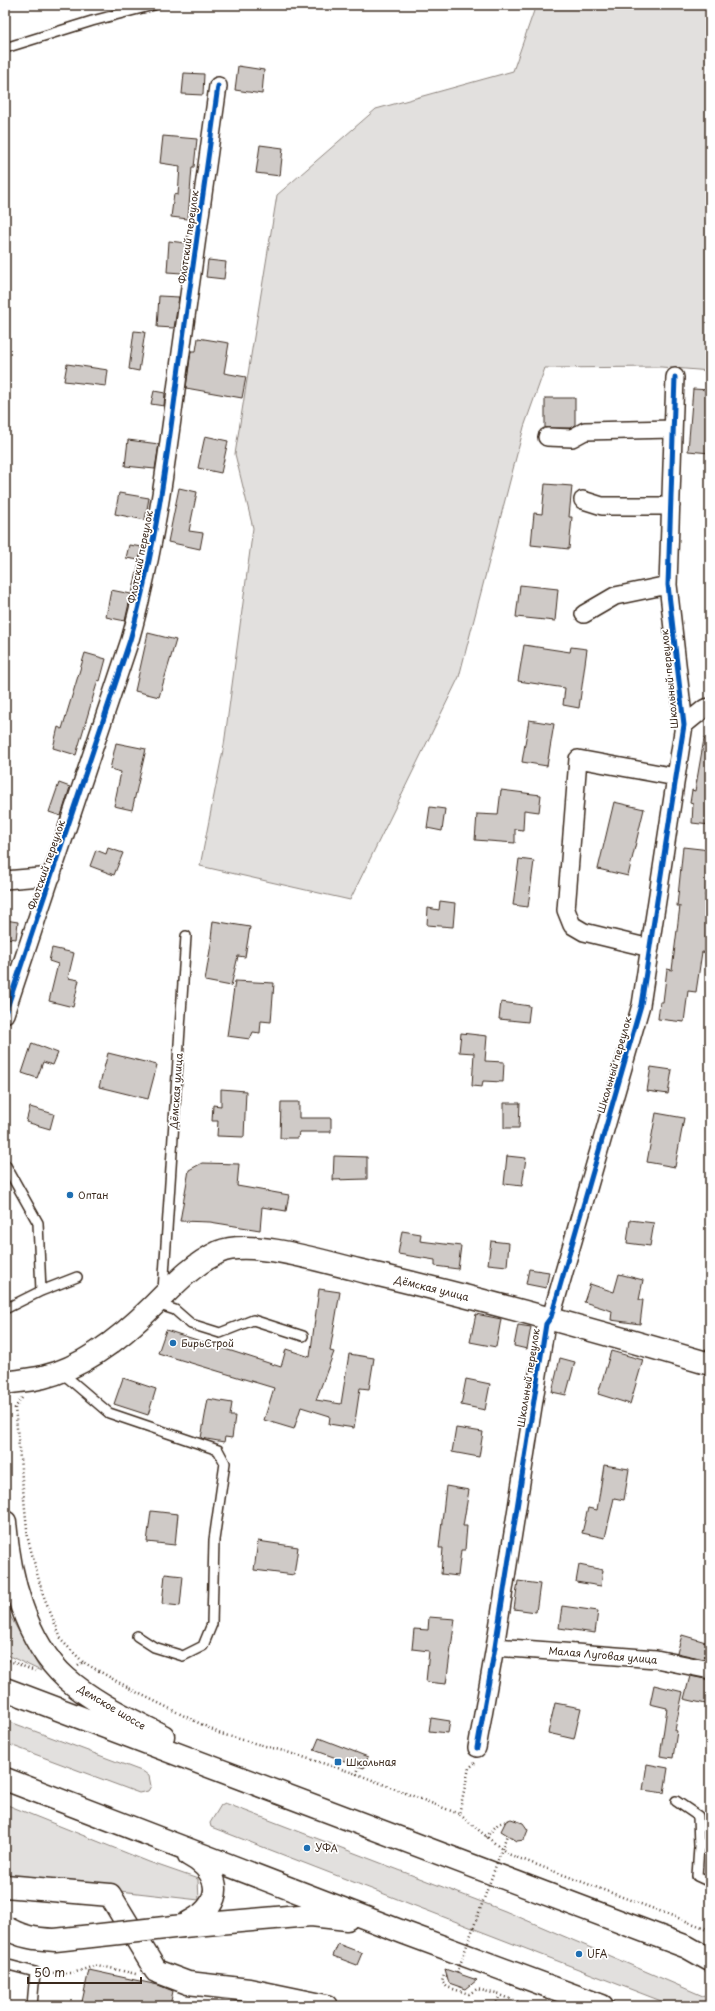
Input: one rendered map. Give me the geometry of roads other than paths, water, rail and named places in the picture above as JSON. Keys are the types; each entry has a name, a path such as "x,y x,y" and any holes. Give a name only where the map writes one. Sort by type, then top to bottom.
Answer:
{"main road":[{"name":"Дёмская улица","path":"5,1383 42,1377 79,1363 103,1348 159,1299 182,1276 221,1251 240,1248 255,1248 289,1254 551,1317 710,1364"},
{"name":"Демское шоссе","path":"5,1522 12,1573 18,1595 39,1643 64,1676 86,1693 117,1712 247,1781"},
{"path":"5,1689 710,1955"},
{"path":"5,1779 405,1933 602,2006"},
{"path":"126,1825 195,1858 209,1870 215,1887 215,1895 212,1903 201,1914 183,1926"},
{"path":"5,1886 110,1895 156,1971 188,1983 249,1990 326,2006"},
{"path":"5,1927 13,1932 33,1939 54,1940 183,1926 327,1916 405,1933"},
{"path":"687,1947 710,1960"}],"street":[{"name":"Флотский переулок","path":"5,1014 130,640 150,557 169,442 218,86"},
{"name":"Школьный переулок","path":"479,1753 546,1324 551,1317 641,1005 684,725 668,585 675,377"},
{"path":"547,437 572,438 585,431 673,429"},
{"path":"583,500 602,506 671,506"},
{"path":"584,614 615,596 668,585"},
{"path":"684,725 705,708 710,707"},
{"path":"650,948 584,932 572,925 566,910 578,759 676,777"},
{"path":"5,880 52,876"},
{"name":"Малая Луговая улица","path":"495,1646 656,1659 710,1670"}],"lane":[{"path":"5,48 92,21 154,5"},
{"name":"Дёмская улица","path":"159,1299 186,936"},
{"path":"5,1164 38,1223 41,1291"},
{"path":"5,1309 41,1291 78,1277"},
{"path":"159,1299 191,1324 220,1333 253,1320 303,1336"},
{"path":"60,1371 109,1413 218,1450 225,1464 214,1540 212,1624 203,1646 183,1656 154,1647 137,1636"},
{"path":"676,1800 698,1816 699,1847 697,1876 710,1882"},
{"path":"699,1847 710,1841"},
{"path":"5,1964 35,1972 32,2006"}],"place":[{"name":"Оптан","path":"70,1195"},
{"name":"БирьСтрой","path":"173,1343"},
{"name":"Школьная","path":"338,1762"},
{"name":"УФА","path":"307,1848"},
{"name":"UFA","path":"579,1954"}]}
